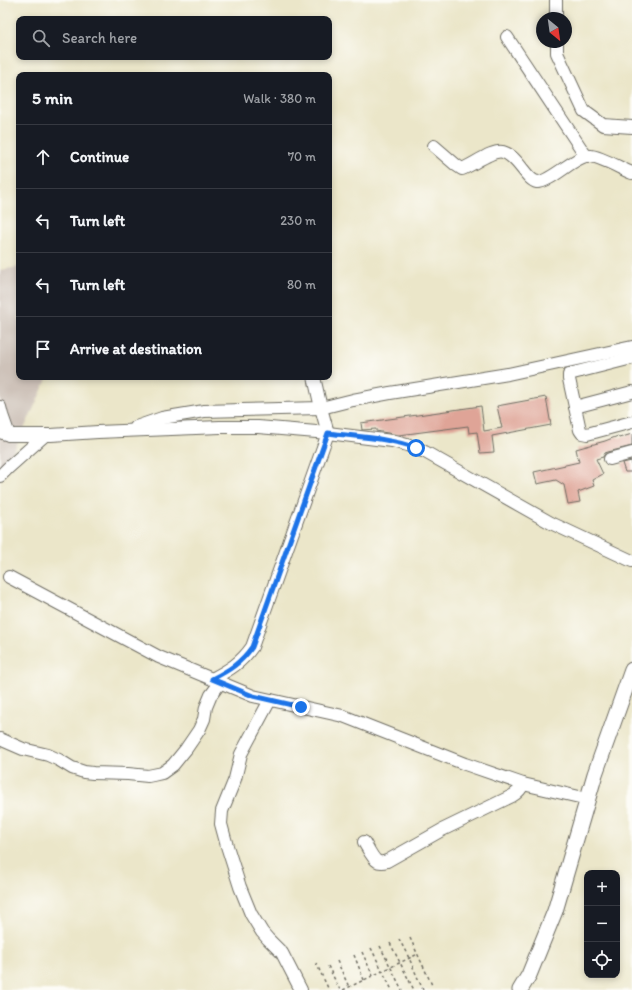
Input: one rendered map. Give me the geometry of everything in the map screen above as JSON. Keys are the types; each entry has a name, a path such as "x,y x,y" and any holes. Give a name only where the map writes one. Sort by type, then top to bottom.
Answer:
{"main road":[{"path":"520,990 529,975 554,911 595,774 632,670"}],"street":[{"path":"556,0 556,12"},
{"path":"507,37 586,156"},
{"path":"557,48 557,53 584,111 603,125 632,127"},
{"path":"434,146 456,166 462,169 494,152 501,151 515,158 530,178 537,182 543,181 586,156 595,157 632,173"},
{"path":"124,431 162,418 204,411 321,408 353,400 508,374 632,347"},
{"path":"632,358 569,375 580,430 582,433 587,434 632,422"},
{"path":"0,739 23,749 48,755 72,768 84,772 148,776 162,773 173,765 199,730 216,681 237,664 252,647 328,433 315,380"},
{"path":"575,407 632,392"},
{"path":"0,408 4,434 45,435 250,427 328,433 392,441 425,452 551,523 632,561"},
{"path":"0,476 45,435"},
{"path":"610,459 632,453"},
{"path":"9,577 159,657 253,696 343,716 465,764 523,784 588,799"},
{"path":"270,700 241,754 235,779 222,811 221,824 240,887 251,914 262,932 282,953 301,990"},
{"path":"364,842 374,859 378,862 387,861 442,830 512,796 522,788 523,784"}],"path":[{"path":"410,938 432,986"},
{"path":"399,939 423,990"},
{"path":"390,942 414,990"},
{"path":"380,946 402,990"},
{"path":"371,948 392,990"},
{"path":"362,952 373,976"},
{"path":"343,990 418,954"},
{"path":"354,955 364,980"},
{"path":"337,961 349,987"},
{"path":"316,963 329,990"},
{"path":"328,966 340,990"}],"shaded area":[{"path":"16,267 16,380 47,380 0,481 0,270"}],"building":[{"path":"546,397 551,425 492,436 494,452 480,453 477,432 469,433 468,426 399,435 376,431 376,429 362,430 361,423 481,406 484,431 502,428 497,406"},
{"path":"632,434 632,446 605,453 603,457 596,459 603,474 592,480 594,486 578,492 580,502 568,504 564,485 556,480 537,484 534,472 579,462 576,449 618,436 619,438"},
{"path":"632,461 632,472 625,472 622,463"}],"route":[{"path":"301,707 253,696 212,679 237,664 252,647 328,433 392,441 416,448"}]}
